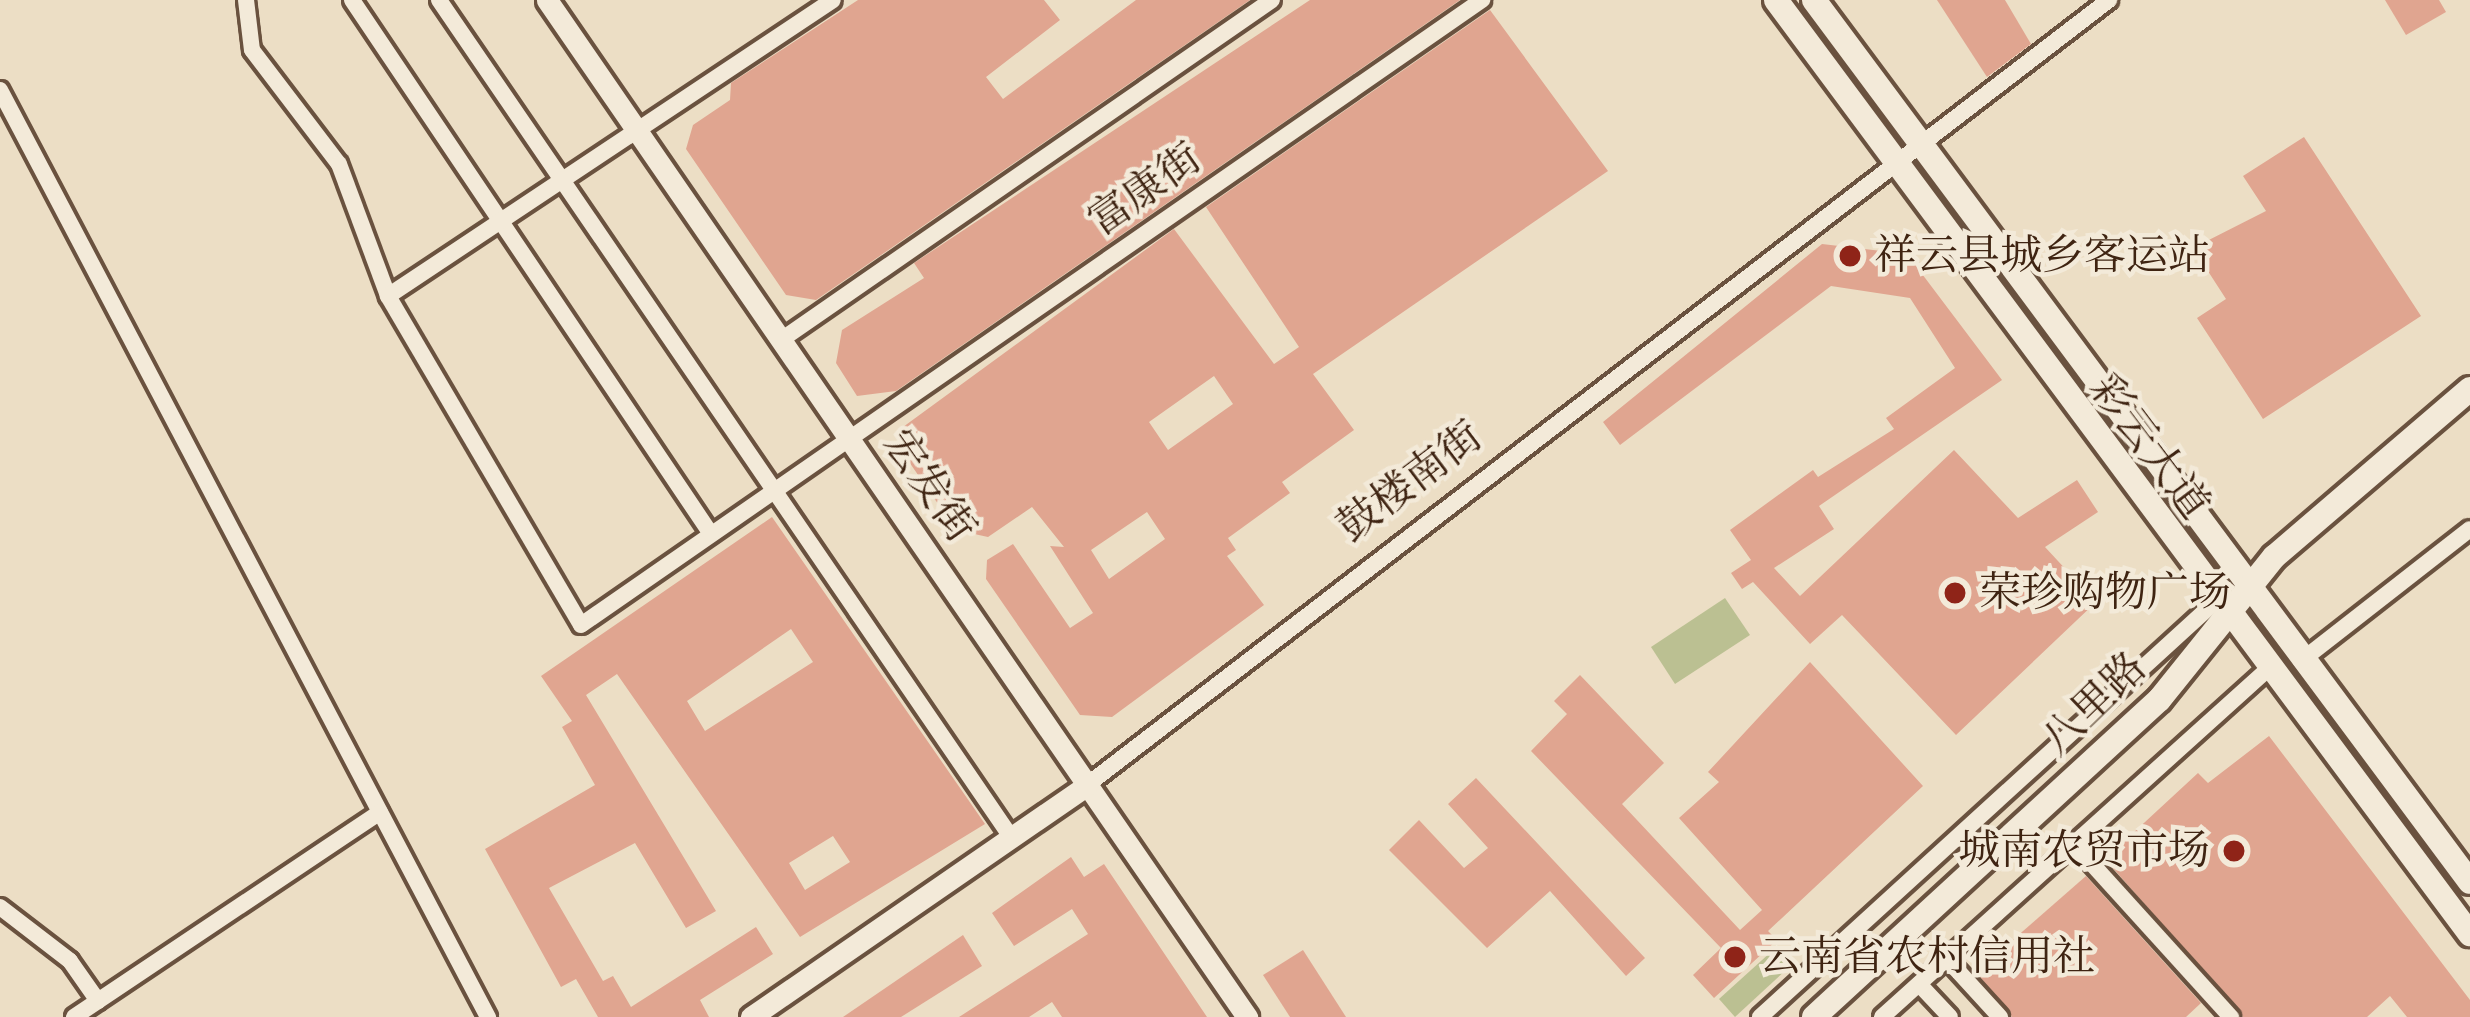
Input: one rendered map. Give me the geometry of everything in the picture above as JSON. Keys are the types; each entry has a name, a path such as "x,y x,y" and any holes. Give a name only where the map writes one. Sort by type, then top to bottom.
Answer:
{"main road":[{"name":"彩云大道","path":"1775,0 2221,608 2470,934"},
{"name":"彩云大道","path":"1814,0 2247,590 2470,883"},
{"name":"八里路","path":"1828,1013 2159,700 2221,608 2247,590 2470,388"}],"street":[{"path":"246,0 252,50 339,164 388,296 833,0"},
{"path":"352,0 712,534"},
{"path":"439,0 1011,837"},
{"name":"宏发街","path":"547,0 1247,1017"},
{"path":"781,340 1273,0"},
{"name":"富康街","path":"388,296 581,625 1482,0"},
{"name":"鼓楼南街","path":"752,1017 1087,784 2109,0"},
{"path":"0,90 488,1017"},
{"path":"2301,661 2470,529"},
{"path":"1760,1017 2221,608"},
{"path":"1882,1017 2268,669"},
{"path":"74,1017 380,812"},
{"path":"2074,844 2231,1017"},
{"path":"0,907 70,961 98,1001"},
{"path":"1946,959 2000,1017"},
{"path":"1919,984 1950,1017"}],"green space":[{"path":"1725,598 1750,635 1675,684 1651,647"},
{"path":"1772,951 1788,968 1735,1017 1719,999"}],"building":[{"path":"858,0 1044,0 1060,20 986,77 1003,99 1136,0 1250,0 816,300 786,295 686,149 693,125 730,100 731,83"},
{"path":"1310,0 1460,0 896,391 857,396 836,363 842,330 924,278 914,263"},
{"path":"1937,0 2005,0 2031,44 1987,77"},
{"path":"2385,0 2439,0 2446,12 2406,35"},
{"path":"1490,10 1608,171 1313,374 1354,430 1282,482 1290,493 1228,538 1236,550 1227,556 1264,605 1112,717 1080,715 986,579 987,560 1013,544 1070,628 1093,613 1050,546 1064,547 1032,507 988,537 956,530 905,456 912,440 903,427 1174,229 1274,364 1299,347 1206,207","holes":["1214,376 1233,404 1168,450 1149,422","1147,512 1165,539 1109,579 1091,550"]},
{"path":"2304,137 2421,316 2263,419 2197,318 2226,299 2193,248 2266,211 2243,176"},
{"path":"1822,244 1907,254 2002,380 1819,506 1834,529 1774,568 1800,596 1954,450 2018,518 2077,480 2098,512 2045,547 2096,602 1956,735 1842,615 1810,644 1753,582 1742,589 1731,573 1751,560 1730,530 1813,470 1818,477 1894,429 1886,418 1955,368 1910,298 1831,286 1620,445 1603,422"},
{"path":"772,517 985,824 800,937 617,674 586,695 716,911 686,928 635,843 549,888 603,981 613,976 631,1007 756,927 773,954 700,1000 709,1017 598,1017 576,979 561,987 485,849 595,785 562,727 572,721 541,676","holes":["791,629 813,662 705,731 687,701","833,836 850,862 805,890 789,863"]},
{"path":"1810,662 1923,786 1768,931 1777,940 1714,998 1693,975 1721,948 1531,751 1567,714 1554,701 1580,675 1664,763 1622,804 1740,930 1762,910 1679,818 1719,782 1708,772"},
{"name":"城南农贸市场","path":"2269,736 2470,1000 2470,1017 2407,1017 2390,996 2367,1017 2243,1017 2105,859 2198,773 2208,783"},
{"path":"1476,778 1645,958 1626,976 1550,891 1487,948 1389,850 1419,820 1464,868 1488,848 1448,804"},
{"path":"1071,857 1084,877 1104,864 1207,1017 1062,1017 1052,1002 1029,1017 959,1017 1088,934 1072,909 1014,946 992,913"},
{"path":"2086,876 2201,1003 2186,1017 2012,1017 1976,972"},
{"path":"963,935 982,966 901,1017 843,1017"},
{"path":"1303,950 1346,1017 1290,1017 1263,975"}],"place":[{"name":"祥云县城乡客运站","path":"1850,256"},
{"name":"荣珍购物广场","path":"1955,593"},
{"name":"城南农贸市场","path":"2234,851"},
{"name":"云南省农村信用社","path":"1735,957"}]}
